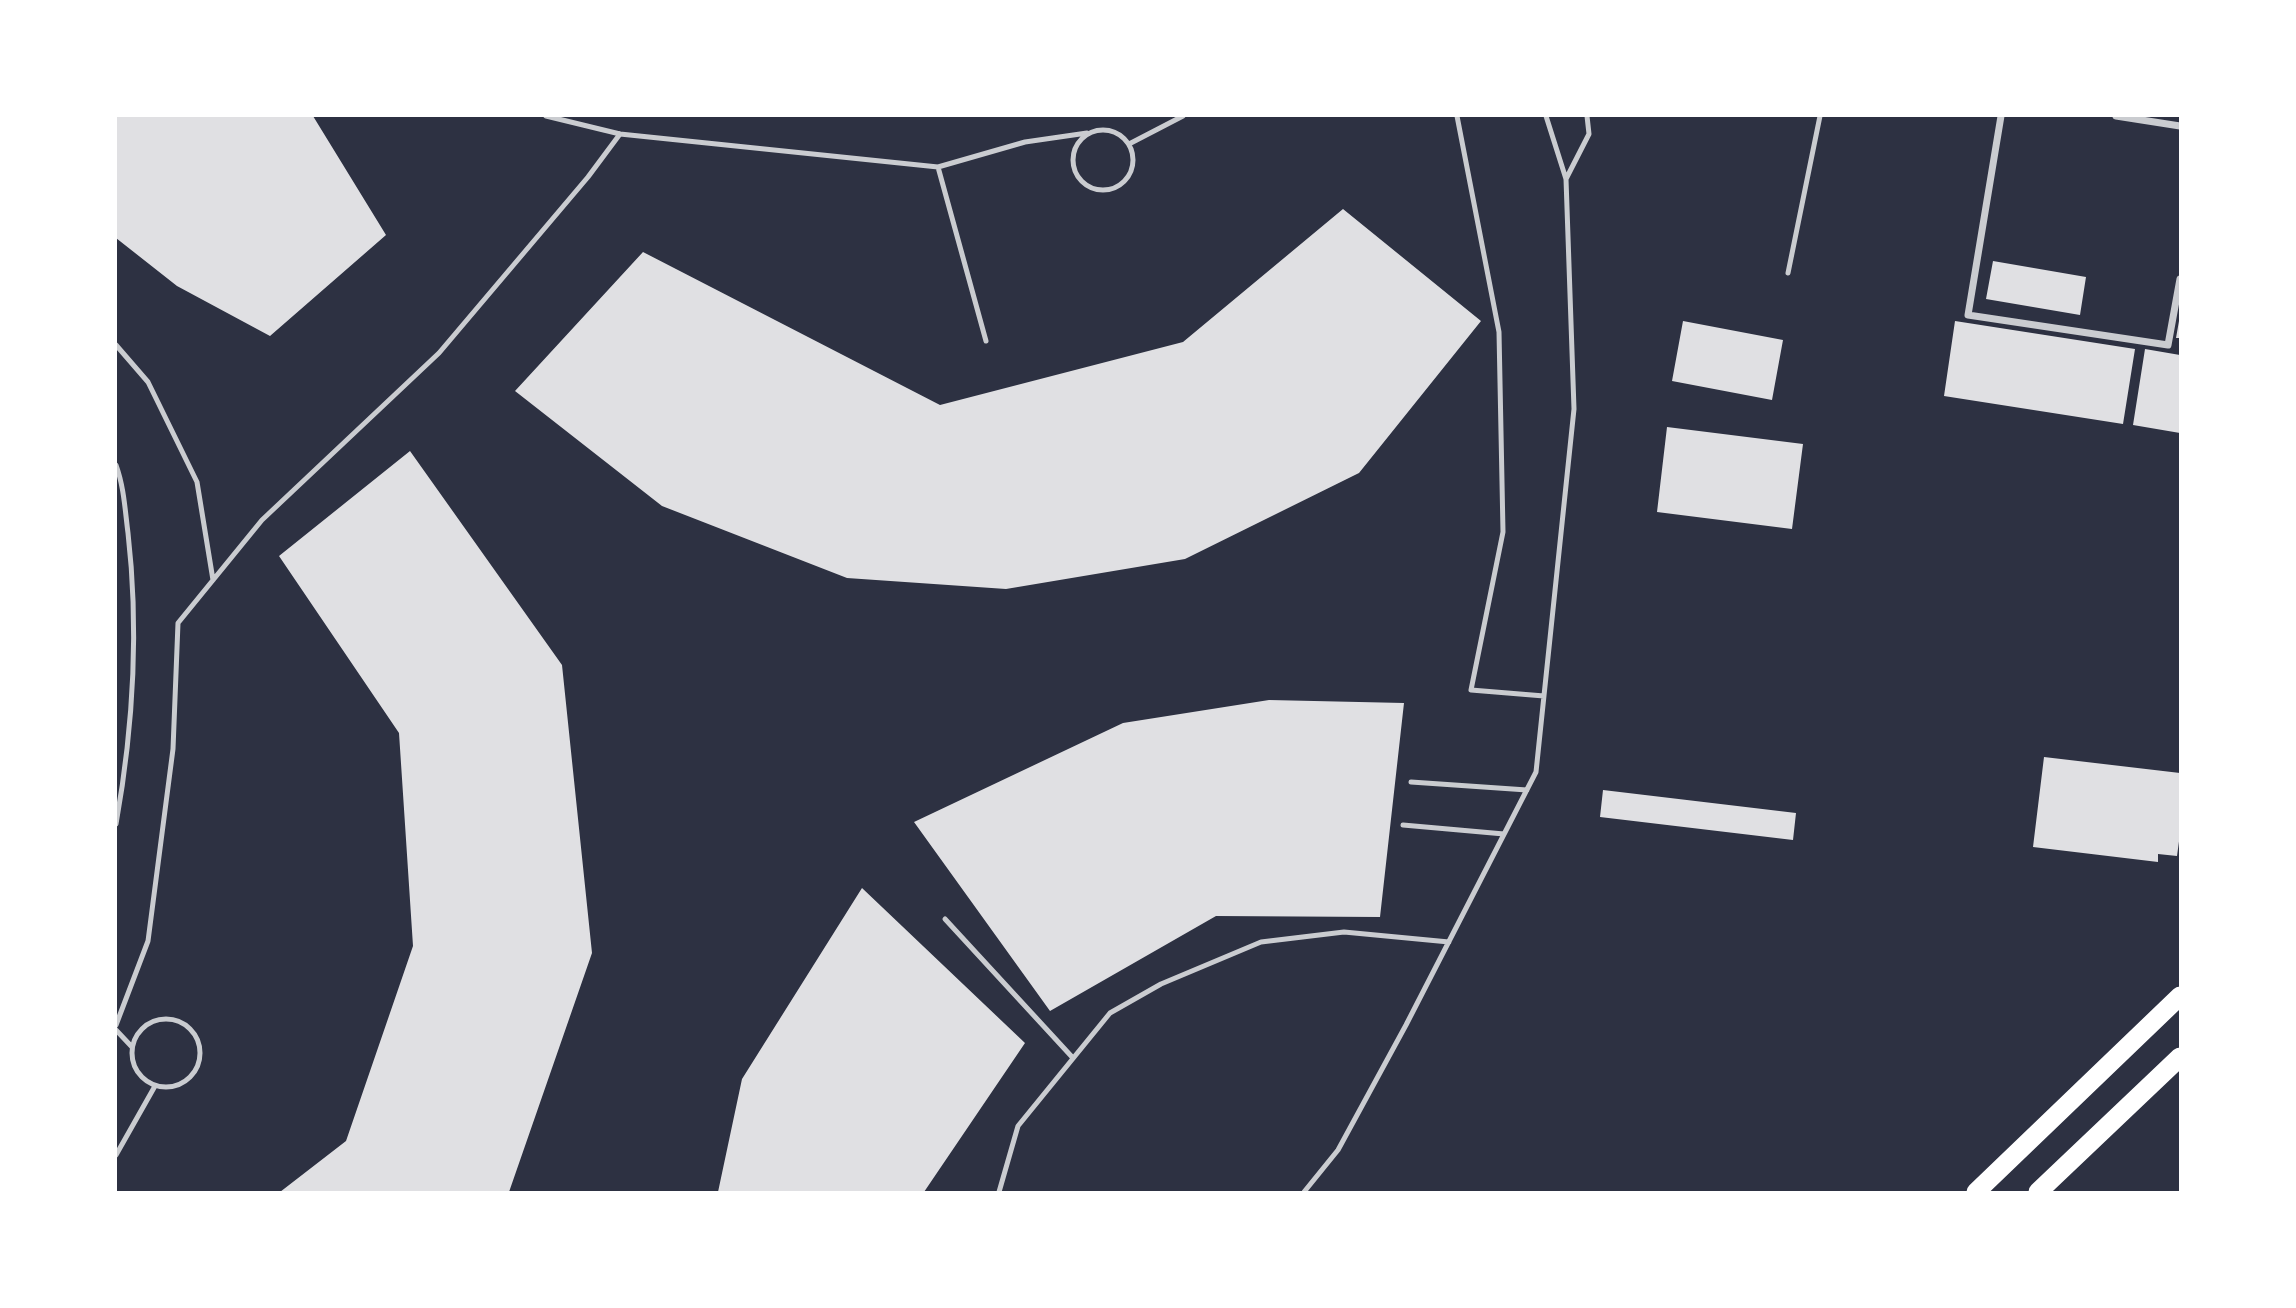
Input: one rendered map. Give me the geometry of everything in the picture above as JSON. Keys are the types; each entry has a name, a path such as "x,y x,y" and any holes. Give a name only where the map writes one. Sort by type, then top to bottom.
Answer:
{"highway":[{"path":"1976,1192 2180,996"},
{"path":"2038,1192 2180,1057"}],"street":[{"path":"2001,116 1968,315 2168,345 2180,279"},
{"path":"2116,116 2180,126"}],"lane":[{"path":"547,116 620,134 938,166 1025,142 1110,130 1129,144 1133,156 1127,178 1118,187 1095,190 1077,176 1073,164 1074,153 1078,142 1087,134"},
{"path":"1129,144 1182,116"},
{"path":"1457,116 1499,331 1503,532 1471,690 1544,696"},
{"path":"1304,1192 1338,1150 1536,772 1574,409 1566,179 1546,116"},
{"path":"1566,179 1589,134 1587,116"},
{"path":"1787,273 1820,116"},
{"path":"132,1047 116,1027 148,941 173,748 178,623 262,520 439,353 588,177 620,134"},
{"path":"938,166 986,341"},
{"path":"116,345 148,382 197,482 213,580"},
{"path":"116,464 122,482 132,571 133,655 125,771 116,824"},
{"path":"1410,782 1527,790"},
{"path":"1403,825 1504,834"},
{"path":"945,919 1073,1058"},
{"path":"999,1192 1018,1126 1110,1013 1161,984 1261,942 1344,932 1449,942"},
{"path":"174,1019 185,1024 193,1033 200,1053 194,1073 176,1086 155,1086 137,1072 132,1061 132,1047 141,1028 151,1021 174,1019"},
{"path":"116,1155 155,1086"}],"building":[{"path":"116,116 313,116 386,235 270,336 177,286 116,238"},
{"path":"1343,209 1481,321 1359,473 1185,559 1006,589 847,578 662,506 515,391 643,252 940,405 1183,342"},
{"path":"1993,261 2086,277 2080,315 1986,299"},
{"path":"1683,321 1783,340 1772,400 1672,381"},
{"path":"1955,321 2135,349 2123,424 1944,396"},
{"path":"2179,321 2180,338 2176,338"},
{"path":"2145,349 2180,355 2180,433 2133,425"},
{"path":"1667,427 1803,444 1792,529 1657,512"},
{"path":"410,451 562,665 592,953 509,1192 280,1192 346,1141 413,946 399,733 279,556"},
{"path":"1269,700 1404,703 1380,917 1216,916 1050,1011 914,822 1123,723"},
{"path":"2044,757 2180,773 2180,834 2177,856 2158,854 2158,862 2033,847"},
{"path":"1603,790 1796,813 1793,840 1600,817"},
{"path":"862,888 1025,1043 924,1192 718,1192 742,1079"}]}
